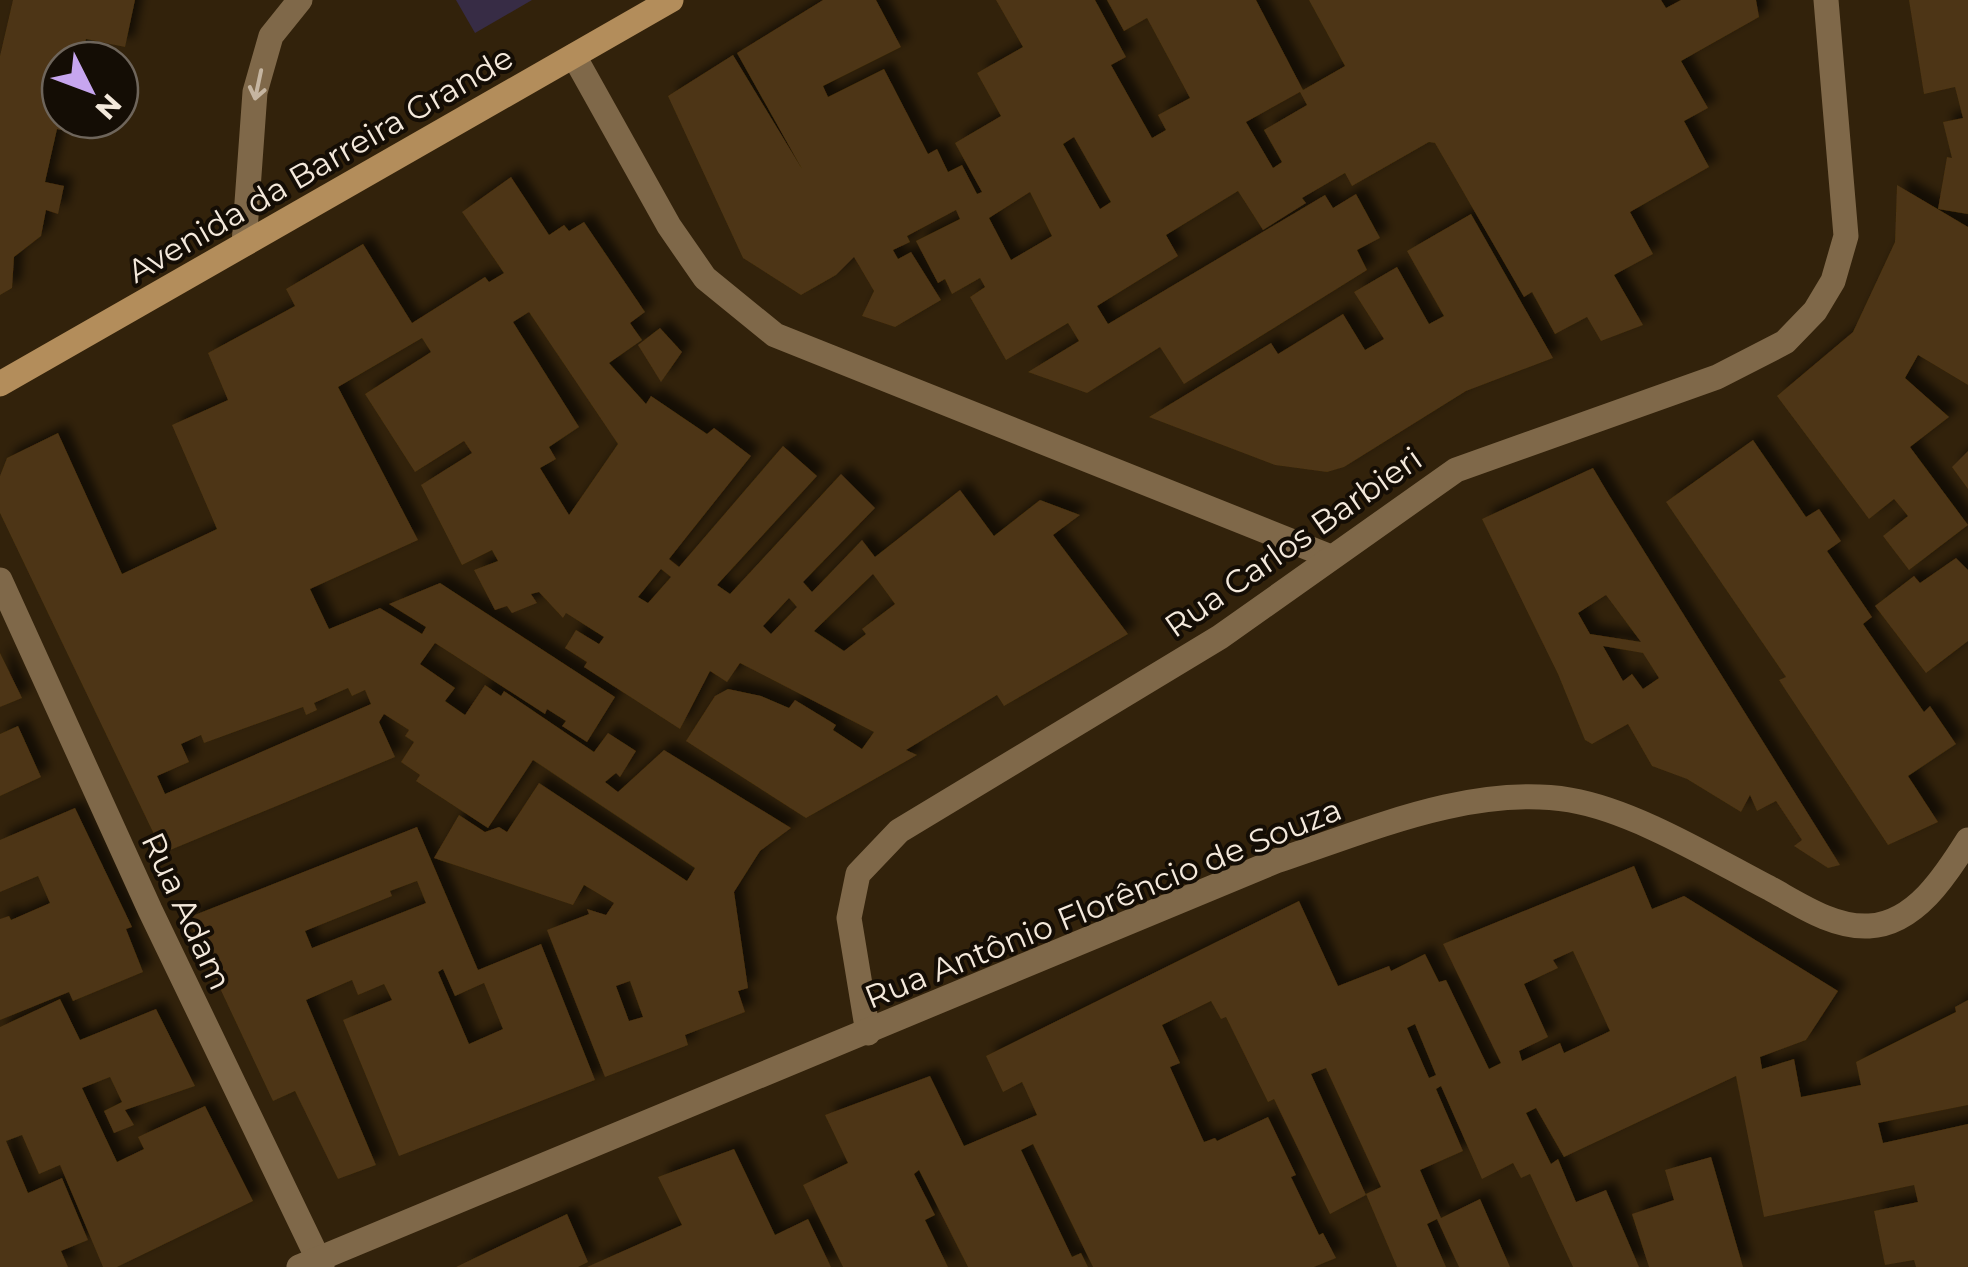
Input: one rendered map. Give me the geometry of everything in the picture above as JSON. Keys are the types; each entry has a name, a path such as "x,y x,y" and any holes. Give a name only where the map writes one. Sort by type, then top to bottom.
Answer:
{"main road":[{"name":"Avenida da Barreira Grande","path":"0,384 671,0"}],"street":[{"path":"244,244 255,92 271,36 300,0"},
{"name":"Rua Carlos Barbieri","path":"868,1033 849,918 858,874 900,831 1220,637 1456,470 1717,377 1784,342 1816,311 1832,281 1846,236 1826,0"},
{"path":"574,56 669,226 705,278 775,335 1330,557"},
{"name":"Rua Adam","path":"0,580 313,1265"},
{"name":"Rua Antônio Florêncio de Souza","path":"313,1265 1276,861 1396,821 1483,800 1570,800 1659,831 1823,917 1870,927 1920,906 1968,840"}],"shaded area":[{"path":"456,0 532,0 475,33"}],"building":[{"path":"13,0 135,0 126,40 40,40 40,140 55,140 45,182 64,186 58,214 46,210 41,236 14,257 12,288 0,295 0,56"},
{"path":"823,0 876,0 901,47 823,86 828,97 884,69 928,154 937,149 948,172 962,165 977,194 982,192 955,143 1001,116 977,73 1023,47 996,0 1095,0 1126,57 1111,65 1152,138 1166,130 1158,115 1190,98 1147,18 1124,31 1107,0 1256,0 1303,90 1345,66 1309,0 1661,0 1666,8 1681,0 1756,0 1759,17 1681,61 1708,108 1684,121 1709,167 1630,212 1653,254 1614,275 1643,325 1601,341 1587,317 1555,334 1532,292 1524,297 1435,143 1429,142 1352,186 1345,173 1302,198 1306,203 1263,230 1238,191 1166,235 1178,256 1097,306 1108,324 1325,195 1333,208 1356,194 1380,238 1357,250 1367,270 1184,384 1160,347 1087,393 1028,372 1079,341 1068,323 1006,360 970,297 985,287 980,278 952,294 945,279 938,283 916,241 960,219 956,210 907,236 910,242 893,250 898,259 911,252 941,300 895,327 862,316 874,291 854,257 836,275 801,295 743,258 668,96 733,55 802,169 737,53","holes":["1300,92 1307,105 1264,130 1282,162 1273,168 1246,122","1074,137 1111,202 1100,209 1063,144","1030,192 1052,236 1011,260 989,218"]},
{"path":"1909,0 1968,0 1968,214 1938,209 1947,157 1952,158 1943,122 1963,118 1955,87 1924,94"},
{"path":"511,177 549,235 564,225 569,231 584,222 645,312 630,323 642,340 609,363 646,404 651,396 707,434 714,428 751,456 669,559 679,567 783,446 817,476 717,585 730,594 841,474 875,508 803,582 812,592 862,540 875,557 960,490 994,536 1040,500 1080,515 1053,535 1128,634 1004,706 997,695 906,750 917,755 806,818 686,741 715,696 728,689 761,696 789,708 795,700 836,725 833,730 862,749 874,732 740,663 727,682 710,671 680,729 584,667 587,662 565,648 576,630 599,644 604,637 566,613 563,618 539,592 531,594 537,603 512,613 507,606 495,610 474,570 498,561 492,550 462,565 421,485 472,453 464,441 415,472 365,394 431,352 422,338 338,387 418,540 310,589 329,629 380,608 422,634 426,627 389,604 440,583 615,697 587,742 562,726 566,721 547,709 545,714 435,643 420,664 455,688 445,701 465,715 485,685 501,696 504,691 594,752 608,733 636,751 620,777 616,773 605,782 618,792 664,750 791,828 760,851 734,892 748,988 738,991 745,1012 685,1035 688,1045 605,1077 547,930 589,914 587,909 606,915 614,903 584,885 573,905 434,858 459,815 485,832 499,827 507,832 539,783 687,881 695,868 533,760 488,828 416,781 420,775 401,762 414,742 405,736 409,730 384,714 379,722 395,757 163,853 0,513 0,476 7,458 58,433 122,574 217,529 172,425 228,400 208,353 295,306 286,289 363,244 412,323 485,277 489,282 504,273 462,212","holes":["529,312 618,444 569,515 540,468 556,459 549,447 579,427 513,322","661,569 671,577 648,603 638,597","873,574 895,604 862,629 866,634 844,651 814,631","789,598 797,607 771,634 763,626","348,688 352,696 365,690 371,704 165,794 157,776 189,762 181,744 201,735 204,743 303,707 306,715 317,710 314,703","630,981 643,1017 629,1021 616,986"]},
{"path":"1897,185 1968,227 1968,385 1918,355 1905,378 1949,417 1910,447 1968,525 1909,570 1883,536 1908,516 1894,499 1869,519 1777,396 1853,332 1895,242"},
{"path":"1471,214 1553,358 1466,391 1344,467 1327,472 1275,465 1149,417 1271,343 1278,354 1343,314 1365,350 1384,339 1354,292 1397,267 1429,324 1444,316 1407,251"},
{"path":"660,328 682,352 661,382 638,345"},
{"path":"1753,440 1806,517 1819,509 1841,541 1827,551 1872,617 1863,624 1924,712 1930,706 1956,744 1908,776 1938,822 1888,845 1779,680 1786,677 1666,502"},
{"path":"1968,451 1968,489 1952,467"},
{"path":"1593,468 1840,865 1828,868 1794,846 1802,840 1776,801 1757,811 1750,795 1741,812 1687,779 1652,766 1628,724 1592,744 1585,740 1558,674 1482,519","holes":["1606,595 1641,642 1590,634 1578,613","1603,646 1643,653 1659,678 1643,689 1632,674 1623,681"]},
{"path":"1956,558 1968,570 1968,641 1926,673 1875,606 1914,576 1920,583"},
{"path":"0,653 22,698 0,707"},
{"path":"18,726 41,777 0,796 0,734"},
{"path":"75,808 132,927 126,929 143,972 73,1001 69,992 0,1020 0,919 9,916 11,920 50,903 38,876 0,892 0,840"},
{"path":"417,827 478,970 541,944 595,1080 399,1156 343,1020 392,1000 384,984 358,995 352,980 306,1000 376,1165 338,1179 295,1091 273,1101 187,918","holes":["417,881 426,903 312,948 305,931 392,896 390,891","443,969 455,996 484,983 503,1029 469,1044 438,972"]},
{"path":"1634,866 1652,909 1684,896 1838,991 1806,1040 1760,1057 1762,1069 1794,1059 1801,1097 1861,1085 1856,1062 1956,1012 1955,1007 1968,1000 1968,1105 1878,1123 1883,1143 1968,1124 1968,1267 1916,1267 1914,1260 1885,1265 1874,1211 1918,1202 1914,1185 1764,1217 1736,1076 1564,1157 1536,1108 1526,1113 1551,1164 1558,1159 1576,1202 1606,1190 1639,1267 1573,1267 1530,1174 1521,1178 1513,1163 1482,1179 1441,1086 1436,1089 1463,1151 1420,1170 1441,1218 1480,1199 1510,1267 1459,1267 1437,1219 1427,1224 1446,1267 1397,1267 1366,1194 1381,1187 1326,1068 1311,1074 1366,1195 1330,1214 1274,1099 1268,1102 1226,1017 1221,1019 1211,1001 1162,1025 1180,1063 1170,1067 1204,1142 1215,1138 1217,1141 1268,1117 1296,1175 1291,1177 1319,1235 1323,1233 1336,1258 1314,1267 1093,1267 1033,1144 1021,1150 1072,1257 1081,1253 1088,1267 968,1267 919,1170 914,1174 935,1215 925,1220 948,1267 843,1267 803,1185 848,1163 825,1115 930,1076 964,1146 1037,1115 1022,1082 1003,1092 986,1056 1299,901 1338,986 1389,966 1391,971 1425,954 1439,982 1446,980 1489,1069 1501,1063 1443,944","holes":["1573,951 1610,1031 1564,1053 1560,1043 1522,1061 1519,1051 1548,1037 1524,984 1558,968 1553,960","1415,1024 1436,1075 1429,1078 1407,1028"]},
{"path":"60,999 80,1040 156,1009 195,1086 125,1110 134,1125 114,1133 104,1111 122,1102 110,1077 82,1088 117,1162 144,1149 138,1137 205,1106 253,1201 117,1267 103,1267 60,1165 39,1174 22,1135 6,1141 28,1193 62,1178 88,1240 61,1251 68,1267 0,1267 0,1027"},
{"path":"734,1149 775,1235 808,1219 831,1267 587,1267 682,1225 658,1177"},
{"path":"1711,1157 1743,1267 1649,1267 1632,1214 1674,1200 1665,1170"},
{"path":"567,1214 588,1262 578,1267 456,1267"}]}
